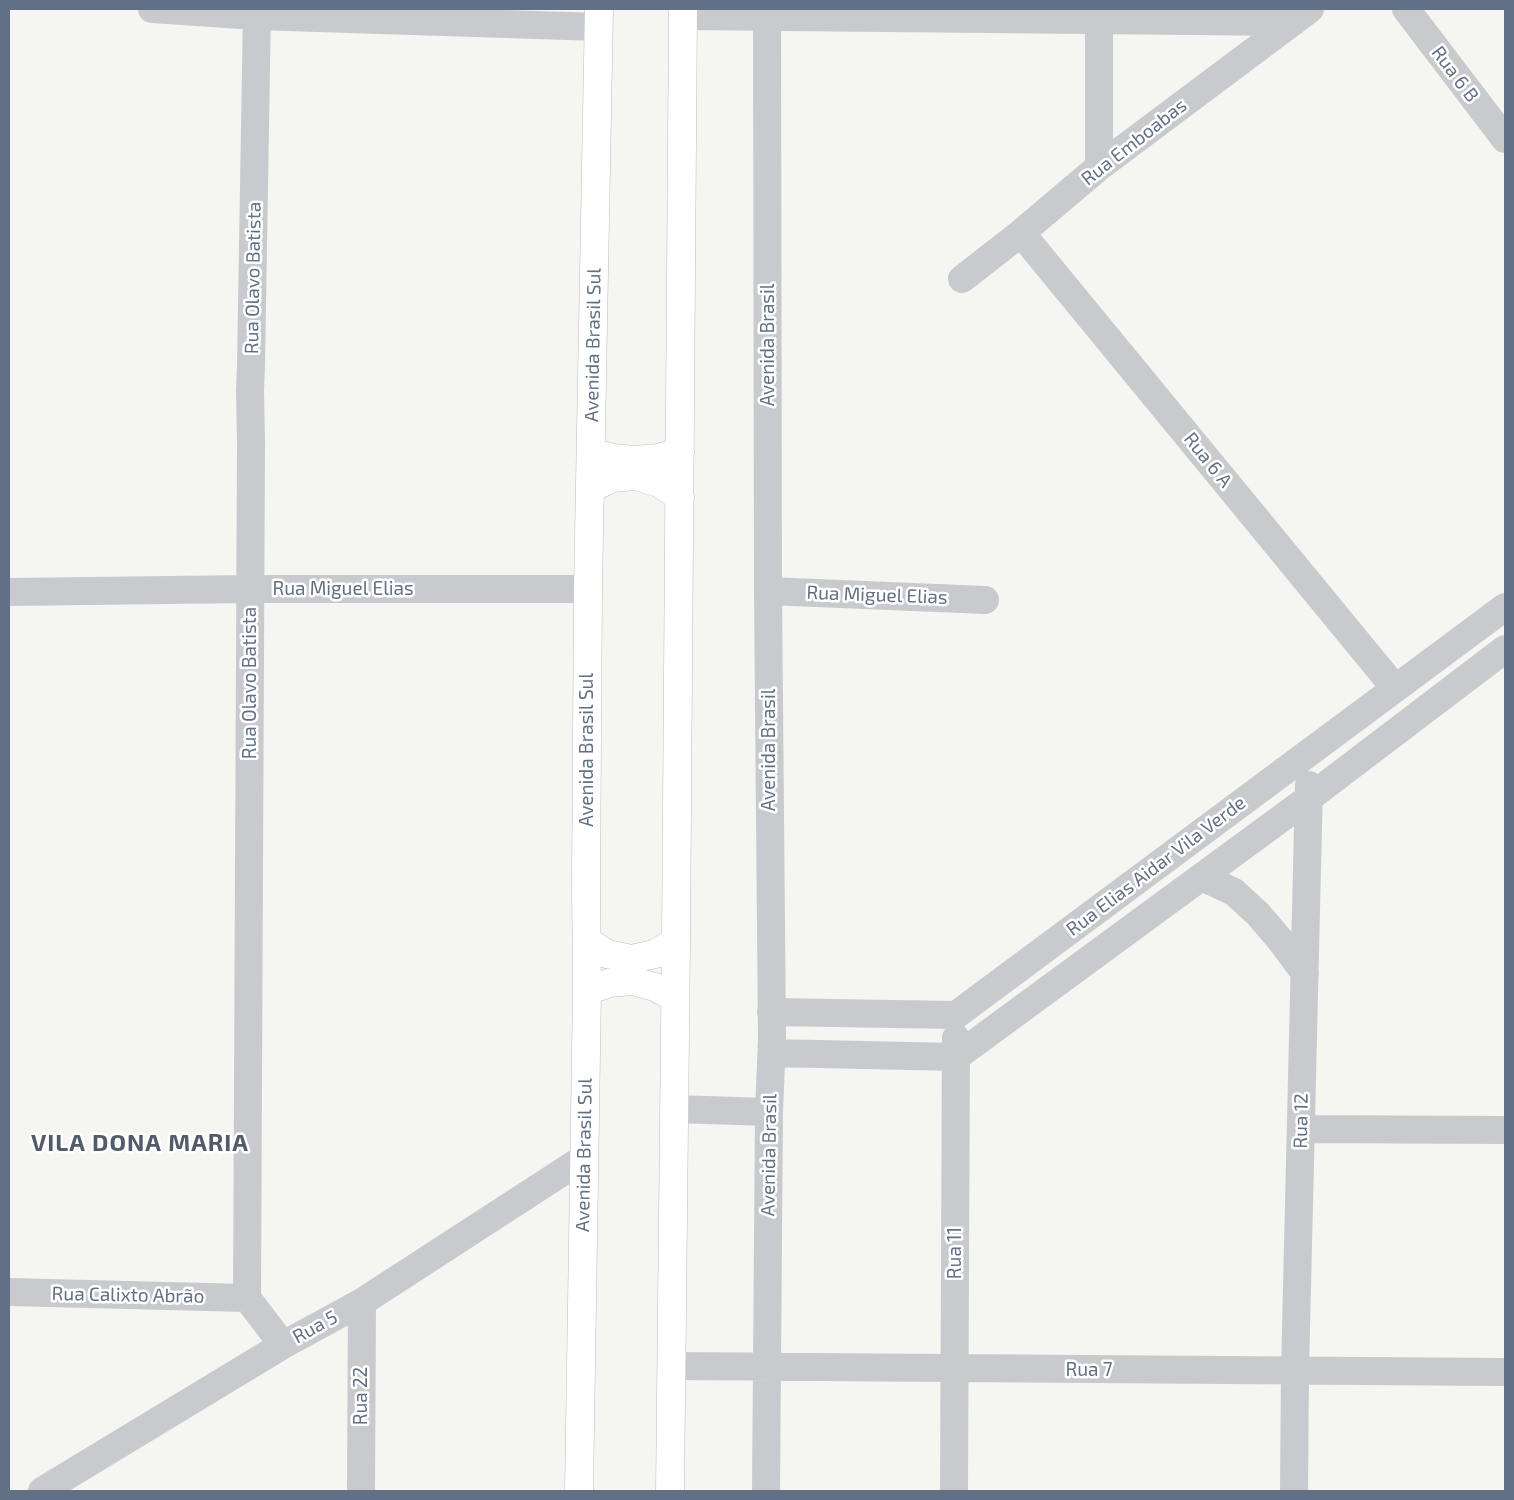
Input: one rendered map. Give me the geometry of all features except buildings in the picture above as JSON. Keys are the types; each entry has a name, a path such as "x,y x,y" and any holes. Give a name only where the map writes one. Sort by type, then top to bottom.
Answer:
{"main road":[{"path":"670,1491 683,13"},
{"name":"Avenida Brasil Sul","path":"579,1491 587,991 588,589 599,18"},
{"path":"591,452 612,458 635,460 658,458 680,452"},
{"path":"590,489 612,478 636,476 659,482 680,497"},
{"path":"587,941 607,954 631,959 655,954 676,942"},
{"path":"587,991 609,983 632,981 655,987 675,998"}],"street":[{"path":"152,9 599,18"},
{"name":"Rua 6 B","path":"1406,9 1505,139"},
{"name":"Rua Olavo Batista","path":"246,1298 250,391 256,12"},
{"path":"683,13 1301,15"},
{"name":"Avenida Brasil","path":"766,1491 769,1112 772,1053 768,591 767,13"},
{"path":"1099,14 1099,167"},
{"name":"Rua Emboabas","path":"962,279 1099,167 1301,15"},
{"name":"Rua 6 A","path":"1021,232 1395,688"},
{"name":"Rua Miguel Elias","path":"9,592 250,589 588,589"},
{"name":"Rua Miguel Elias","path":"768,591 985,600"},
{"name":"Rua Elias Aidar Vila Verde","path":"956,1015 1505,606"},
{"name":"Rua Elias Aidar Vila Verde","path":"956,1057 1309,798 1505,649"},
{"name":"Rua 12","path":"1294,1491 1295,1371 1310,751"},
{"path":"1202,877 1234,892 1258,914 1281,941 1304,974"},
{"path":"771,1012 956,1015"},
{"name":"Rua 11","path":"954,1491 956,1015"},
{"path":"772,1053 956,1057"},
{"path":"674,1109 769,1112"},
{"path":"1301,1129 1505,1130"},
{"name":"Rua 5","path":"48,1489 282,1345 362,1302 584,1158"},
{"name":"Rua Calixto Abrão","path":"9,1292 246,1298"},
{"path":"246,1298 282,1345"},
{"name":"Rua 22","path":"361,1491 362,1302"},
{"name":"Rua 7","path":"672,1366 1505,1372"}],"district":[{"name":"VILA DONA MARIA","path":"140,1143"}]}
